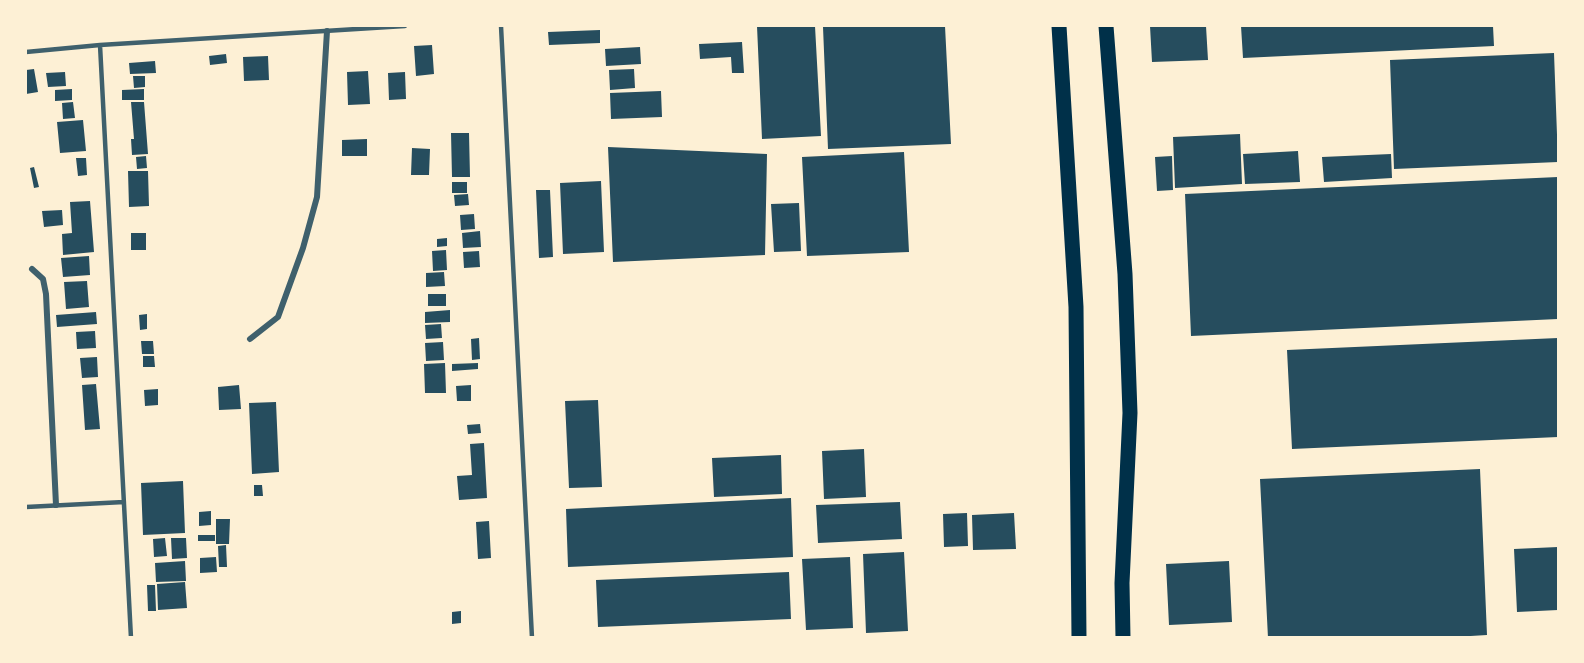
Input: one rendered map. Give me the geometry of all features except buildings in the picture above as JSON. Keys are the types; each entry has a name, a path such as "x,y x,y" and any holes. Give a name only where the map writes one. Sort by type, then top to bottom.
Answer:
{"main road":[{"path":"1059,26 1076,307 1079,638"},
{"path":"1106,26 1125,274 1130,413 1122,583 1123,638"}],"street":[{"path":"250,339 278,317 303,248 312,215 316,197 327,31"},
{"path":"32,269 43,279 46,294 56,505"}],"lane":[{"path":"26,52 100,45 405,26"},
{"path":"501,26 532,638"},
{"path":"100,45 131,638"},
{"path":"26,507 124,502"}]}
